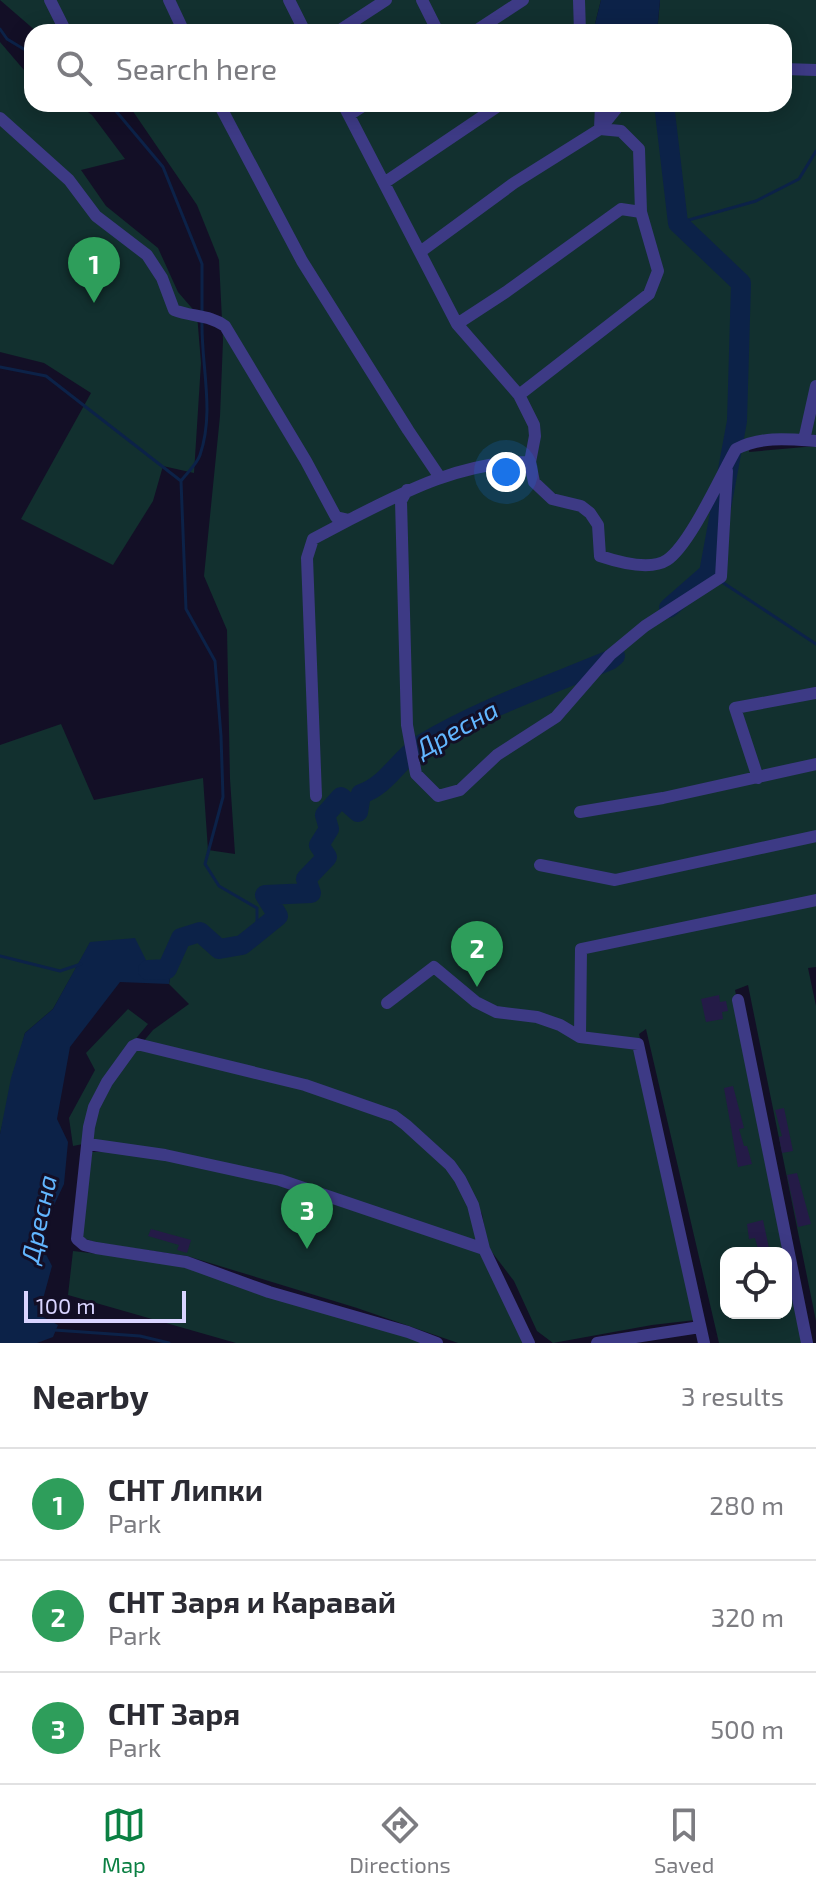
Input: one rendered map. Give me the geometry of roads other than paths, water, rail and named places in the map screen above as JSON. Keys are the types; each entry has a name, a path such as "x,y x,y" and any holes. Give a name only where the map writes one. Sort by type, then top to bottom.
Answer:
{"street":[{"path":"50,0 62,24"},
{"path":"169,0 180,24"},
{"path":"289,0 301,24"},
{"path":"349,24 386,0"},
{"path":"422,0 434,24"},
{"path":"486,24 523,0"},
{"path":"579,0 580,24"},
{"path":"792,69 816,70"},
{"path":"223,112 302,261 439,476"},
{"path":"347,112 457,324 519,395 534,425 530,462 534,482 552,499 581,506 590,513 598,525 600,556 618,562 651,565 667,560 693,526 736,449 772,438 810,441 816,386"},
{"path":"384,183 489,112"},
{"path":"600,129 601,112"},
{"path":"420,252 514,183 600,129 614,112"},
{"path":"0,118 69,180 96,216 147,255 162,278 174,310 194,317 214,318 225,326 336,517 349,520"},
{"path":"519,395 649,294 658,271 641,212 639,149 621,131 600,129"},
{"path":"457,324 621,209 641,212"},
{"path":"316,796 307,558 313,539 439,476 503,462 530,462"},
{"path":"407,490 401,501 407,725 416,774 438,796 460,790 497,755 556,717 610,655 645,626 716,580 728,464"},
{"path":"758,778 735,708 816,693"},
{"path":"580,812 663,798 816,764"},
{"path":"540,865 615,880 816,836"},
{"path":"580,1037 581,949 816,900"},
{"path":"387,1003 434,967 476,1002 496,1012 537,1017 560,1025 580,1037 638,1044 704,1343"},
{"path":"738,1000 807,1343"},
{"path":"437,1343 269,1292 186,1262 84,1245 77,1239 89,1127 94,1107 128,1052 137,1044 305,1085 394,1116 437,1153 460,1179 473,1205 484,1249 529,1343"},
{"path":"88,1144 165,1155 280,1180 484,1249"},
{"path":"597,1343 700,1327"}],"water":[{"path":"601,0 660,0 658,24 595,24"},
{"path":"135,938 147,962 173,961 169,984 120,982 70,1047 57,1119 68,1142 64,1184 38,1239 52,1266 43,1299 43,1317 58,1325 53,1337 37,1343 0,1343 0,1134 11,1078 25,1033 53,1009 90,942"}],"waterway":[{"path":"0,29 7,39 24,49"},
{"path":"117,112 163,167 202,264 202,314"},
{"name":"Дресна","path":"665,112 678,223 741,283 737,421 709,573 669,608"},
{"path":"678,223 756,201 799,179 816,151"},
{"path":"181,481 199,458 204,438 207,405 202,321"},
{"path":"0,367 46,376 181,481 186,609 215,661 221,736 223,797 205,864 219,886 257,908 257,933"},
{"path":"722,582 816,644"},
{"name":"Дресна","path":"148,970 167,969 181,938 200,932 219,949 242,945 278,916 265,895 311,893 306,879 327,857 319,845 329,829 325,815 341,797 358,812 361,794 379,784 422,744 491,709 615,656"},
{"path":"0,956 60,971 81,964"},
{"path":"54,1330 140,1336 169,1343"}],"place":[{"name":"СНТ Липки","path":"94,303"},
{"name":"СНТ Заря и Каравай","path":"477,987"},
{"name":"СНТ Заря","path":"307,1249"}]}
